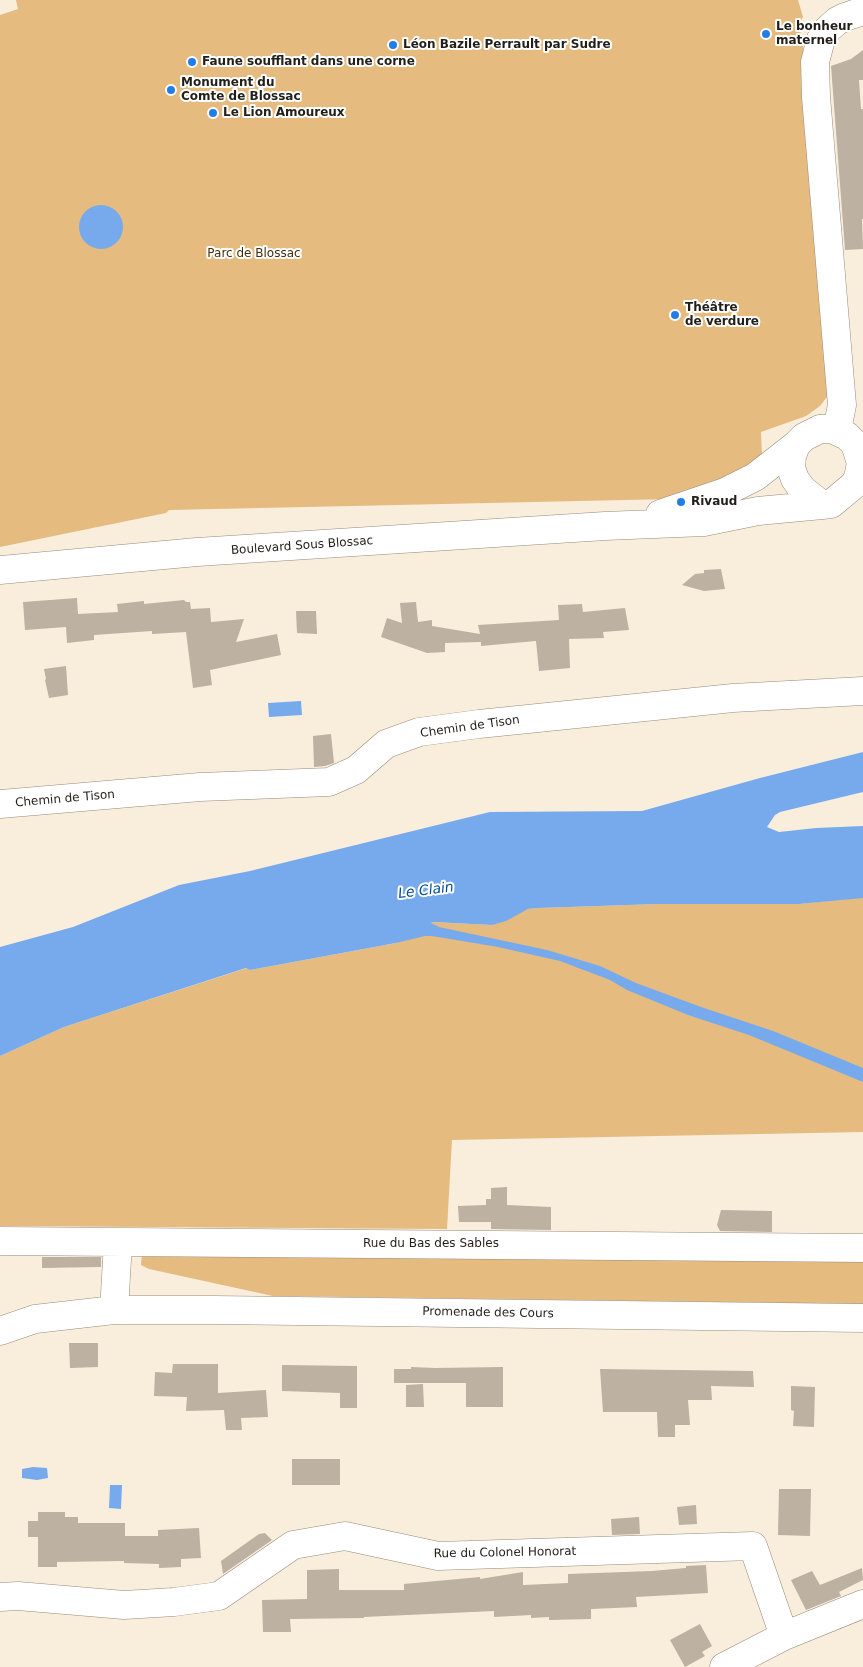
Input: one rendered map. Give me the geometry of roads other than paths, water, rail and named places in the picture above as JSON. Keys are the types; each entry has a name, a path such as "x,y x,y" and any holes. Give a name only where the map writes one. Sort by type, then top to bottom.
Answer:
{"street":[{"path":"796,445 792,456 792,474 802,489 826,504 854,485 855,450 842,405 816,98 815,62 824,34 849,9"},
{"name":"Boulevard Sous Blossac","path":"605,526 670,512 725,492 755,477 796,445 804,436 814,431 826,428 855,450"},
{"name":"Boulevard Sous Blossac","path":"0,570 196,552 605,526 704,522 758,511 826,504 863,504"},
{"name":"Chemin de Tison","path":"0,804 200,787 329,782 356,770 386,744 419,732 733,698 863,691"},
{"name":"Rue du Bas des Sables","path":"0,1241 863,1248"},
{"path":"114,1310 118,1243"},
{"name":"Promenade des Cours","path":"0,1331 35,1319 114,1310 863,1318"},
{"name":"Rue du Colonel Honorat","path":"0,1598 18,1596 124,1606 219,1596 293,1545 345,1536 438,1556 753,1546 784,1636"},
{"path":"724,1667 784,1636 863,1604"}],"water":[{"path":"101,205 113,209 119,215 123,227 119,239 113,245 101,249 89,245 83,239 79,227 83,215 89,209"},
{"path":"301,701 302,715 269,717 268,703"},
{"name":"Le Clain","path":"863,752 863,792 780,812 775,815 767,827 779,832 863,826 863,898 799,904 658,904 539,908 528,909 506,921 492,925 431,923 439,927 547,950 600,966 636,983 773,1031 863,1068 863,1082 749,1035 688,1015 627,990 610,980 560,961 498,947 432,936 250,970 246,968 64,1027 0,1056 0,947 73,927 179,885 250,871 490,812 642,811"},
{"path":"33,1467 47,1468 48,1478 37,1480 22,1478 22,1469"},
{"path":"110,1485 122,1485 121,1509 109,1508"}],"place":[{"name":"Le bonheur maternel","path":"766,34"},
{"name":"Léon Bazile Perrault par Sudre","path":"393,45"},
{"name":"Faune soufflant dans une corne","path":"192,62"},
{"name":"Monument du Comte de Blossac","path":"171,90"},
{"name":"Le Lion Amoureux","path":"213,113"},
{"name":"Théâtre de verdure","path":"675,315"},
{"name":"Rivaud","path":"681,502"}],"park label":[{"name":"Parc de Blossac","path":"254,254"}]}
